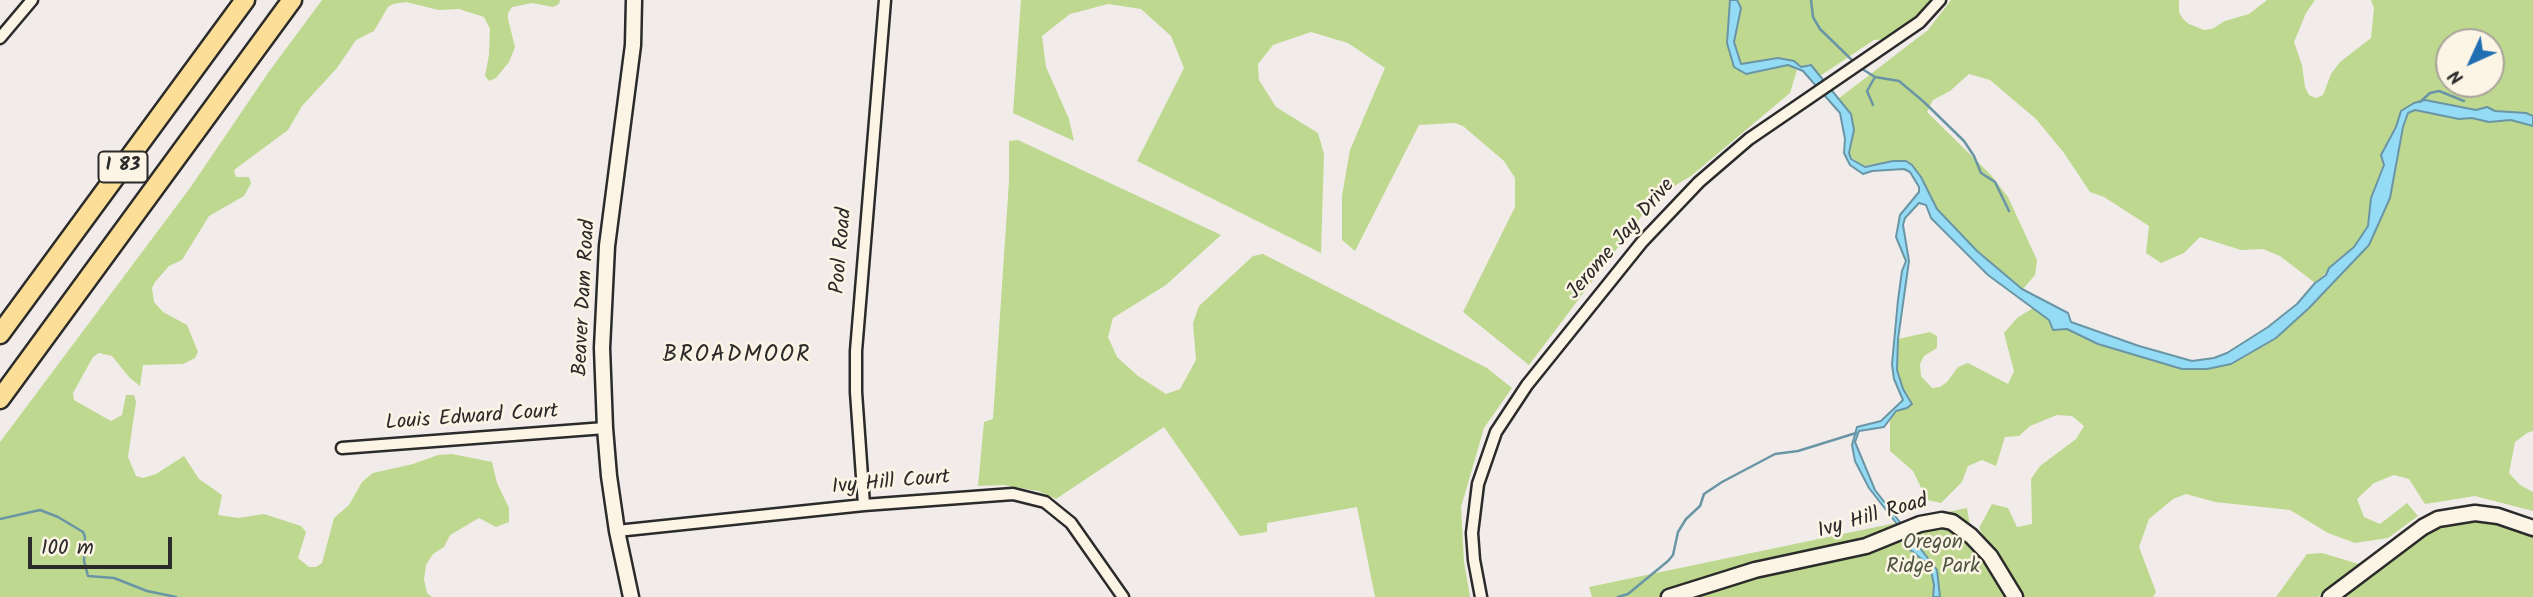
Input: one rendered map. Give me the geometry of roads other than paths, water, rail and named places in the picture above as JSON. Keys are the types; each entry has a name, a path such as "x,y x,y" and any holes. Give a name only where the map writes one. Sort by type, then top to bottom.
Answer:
{"highway":[{"name":"I 83","path":"0,334 245,0"},
{"name":"I 83","path":"0,399 292,0"}],"street":[{"path":"0,38 33,0"},
{"name":"Beaver Dam Road","path":"631,597 617,531 605,428 602,348 607,246 633,45 634,0"},
{"name":"Pool Road","path":"864,505 856,392 856,351 884,0"},
{"name":"Jerome Jay Drive","path":"1481,597 1474,560 1474,510 1486,457 1509,410 1527,385 1671,210 1699,182 1749,139 1920,22 1940,0"},
{"name":"Louis Edward Court","path":"342,448 605,428"},
{"name":"Ivy Hill Court","path":"617,531 864,505 996,494 1029,496 1045,502 1071,523 1124,597"},
{"path":"2330,597 2423,527 2438,519 2476,513 2498,516 2533,527"},
{"name":"Ivy Hill Road","path":"1669,597 1755,570 1866,546 1932,521 1942,520 1961,528 1990,556 2015,597"}],"water":[{"path":"1730,0 1737,0 1741,8 1734,42 1741,64 1778,58 1794,61 1801,67 1811,65 1851,114 1854,130 1849,153 1851,159 1865,167 1893,161 1906,161 1912,165 1937,209 1977,251 2022,289 2068,313 2071,322 2192,361 2227,353 2268,327 2297,304 2315,283 2326,275 2329,268 2354,247 2368,226 2371,198 2384,165 2381,155 2401,111 2425,100 2476,110 2487,107 2495,111 2526,113 2533,116 2533,126 2511,120 2489,122 2472,118 2459,119 2415,110 2408,113 2390,198 2369,245 2309,308 2276,338 2231,364 2207,369 2182,369 2098,344 2067,329 2053,330 2049,320 1988,275 1931,218 1926,205 1919,203 1905,218 1903,225 1909,261 1898,339 1897,370 1903,389 1912,404 1896,411 1884,427 1859,431 1855,442 1875,490 1937,570 1940,597 1933,597 1934,585 1930,566 1908,548 1897,524 1869,488 1855,461 1852,445 1857,427 1881,421 1903,400 1894,379 1892,364 1898,300 1906,261 1896,237 1900,215 1919,192 1919,187 1910,172 1904,169 1863,174 1850,165 1844,153 1845,139 1840,113 1803,71 1788,65 1746,74 1734,67 1727,43"}],"waterway":[{"path":"1811,0 1813,17 1820,29 1854,62"},
{"path":"1859,67 1875,77 1899,81 1924,102 1964,141 1981,173 1995,182 2009,211"},
{"path":"1873,105 1867,91 1875,77"},
{"path":"2420,102 2430,93 2439,91 2464,101"},
{"path":"1618,597 1628,594 1668,561 1673,555 1678,532 1686,519 1700,506 1704,494 1775,454 1798,451 1856,433"},
{"path":"0,519 40,510 58,517 83,532 84,561 88,576 114,578 147,591 176,597"}],"district":[{"name":"BROADMOOR","path":"737,357"}],"park label":[{"name":"Oregon Ridge Park","path":"1933,556"}]}
